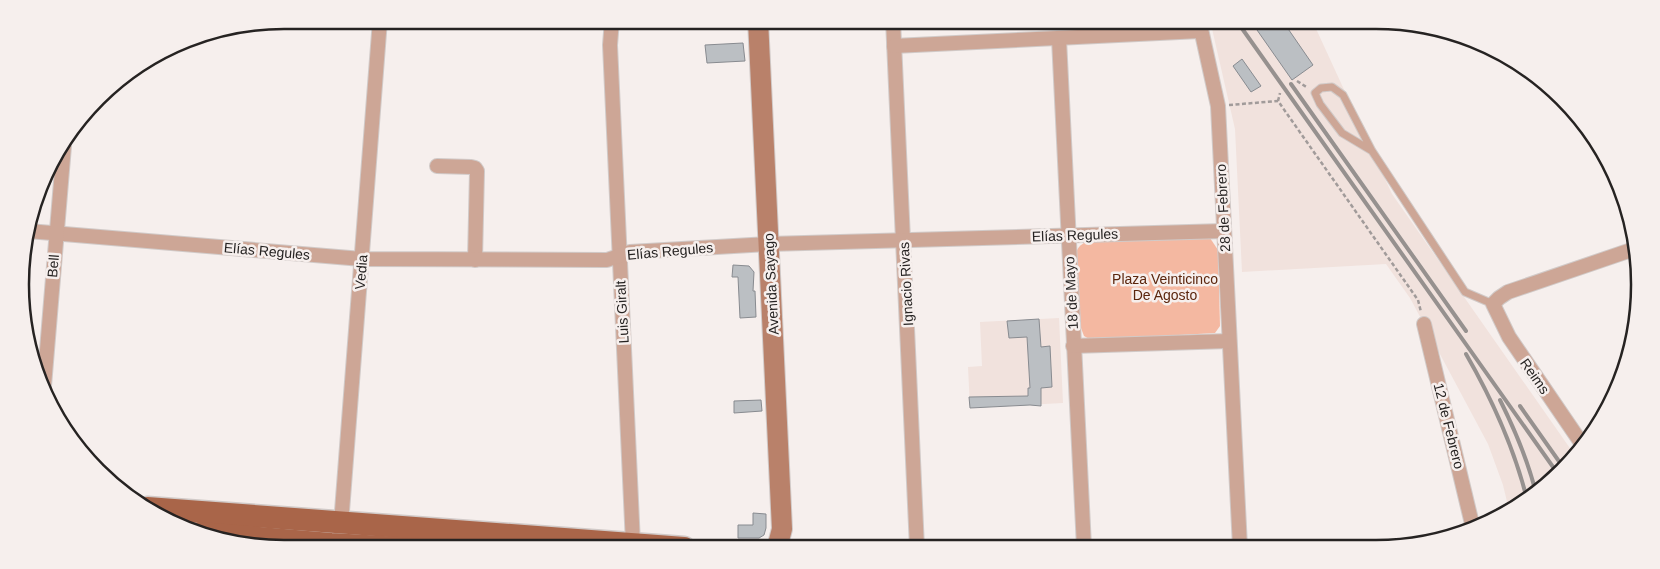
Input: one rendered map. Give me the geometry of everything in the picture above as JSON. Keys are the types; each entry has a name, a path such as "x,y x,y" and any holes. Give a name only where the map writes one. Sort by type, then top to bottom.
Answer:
{"main road":[{"path":"163,509 575,540"},
{"path":"244,537 284,540"}],"street":[{"name":"Vedia","path":"341,524 379,29"},
{"name":"Luis Giralt","path":"611,29 610,45 633,540"},
{"name":"Avenida Sayago","path":"758,29 782,529 779,540"},
{"name":"Ignacio Rivas","path":"893,29 917,540"},
{"path":"894,46 1059,39 1159,29"},
{"name":"28 de Febrero","path":"1200,29 1218,106 1228,341 1240,540"},
{"name":"18 de Mayo","path":"1059,39 1084,540"},
{"name":"Bell","path":"45,374 63,157"},
{"path":"438,166 475,168 477,171 475,260"},
{"name":"Elías Regules","path":"35,231 362,259 608,260 630,252 769,244 1224,231"},
{"path":"1493,304 1508,292 1629,251"},
{"name":"Reims","path":"1493,304 1508,337 1579,439"},
{"name":"12 de Febrero","path":"1424,324 1471,522"},
{"path":"1073,346 1228,341"}],"lane":[{"path":"1372,151 1342,133 1320,104 1315,93 1321,88 1332,87 1343,94 1372,151 1465,292 1493,304"}],"path":[{"path":"1280,92 1278,101 1418,300 1424,324"},
{"path":"1218,106 1278,101"}],"shaded area":[{"path":"1212,29 1316,29 1392,194 1571,449 1544,477 1507,503 1503,485 1488,444 1410,298 1386,264 1242,272 1235,129"},
{"path":"1059,318 1063,403 970,408 968,367 982,366 980,322"}],"green space":[{"name":"Plaza Veinticinco De Agosto","path":"1210,238 1218,250 1220,326 1215,333 1091,340 1084,336 1081,328 1076,253 1081,245 1086,242"},
{"path":"178,517 476,540 395,540 190,522"}],"building":[{"path":"1256,29 1288,29 1313,65 1292,80"},
{"path":"743,43 745,61 707,63 705,45"},
{"path":"1242,59 1261,86 1251,92 1233,66"},
{"path":"733,265 749,266 754,272 753,291 755,291 756,317 740,318 738,277 732,277"},
{"path":"1039,319 1041,347 1050,346 1052,387 1041,388 1041,406 970,408 969,397 1028,396 1028,388 1030,388 1027,337 1009,338 1007,321"},
{"path":"761,400 762,411 734,413 734,401"},
{"path":"753,513 766,514 764,535 759,538 738,538 738,525 753,525"}],"railway":[{"path":"1242,29 1553,468"},
{"path":"1291,84 1466,331"},
{"path":"1466,354 1485,388 1501,424 1516,461 1525,492"},
{"path":"1500,400 1521,446 1534,485"},
{"path":"1520,406 1559,462"}]}
